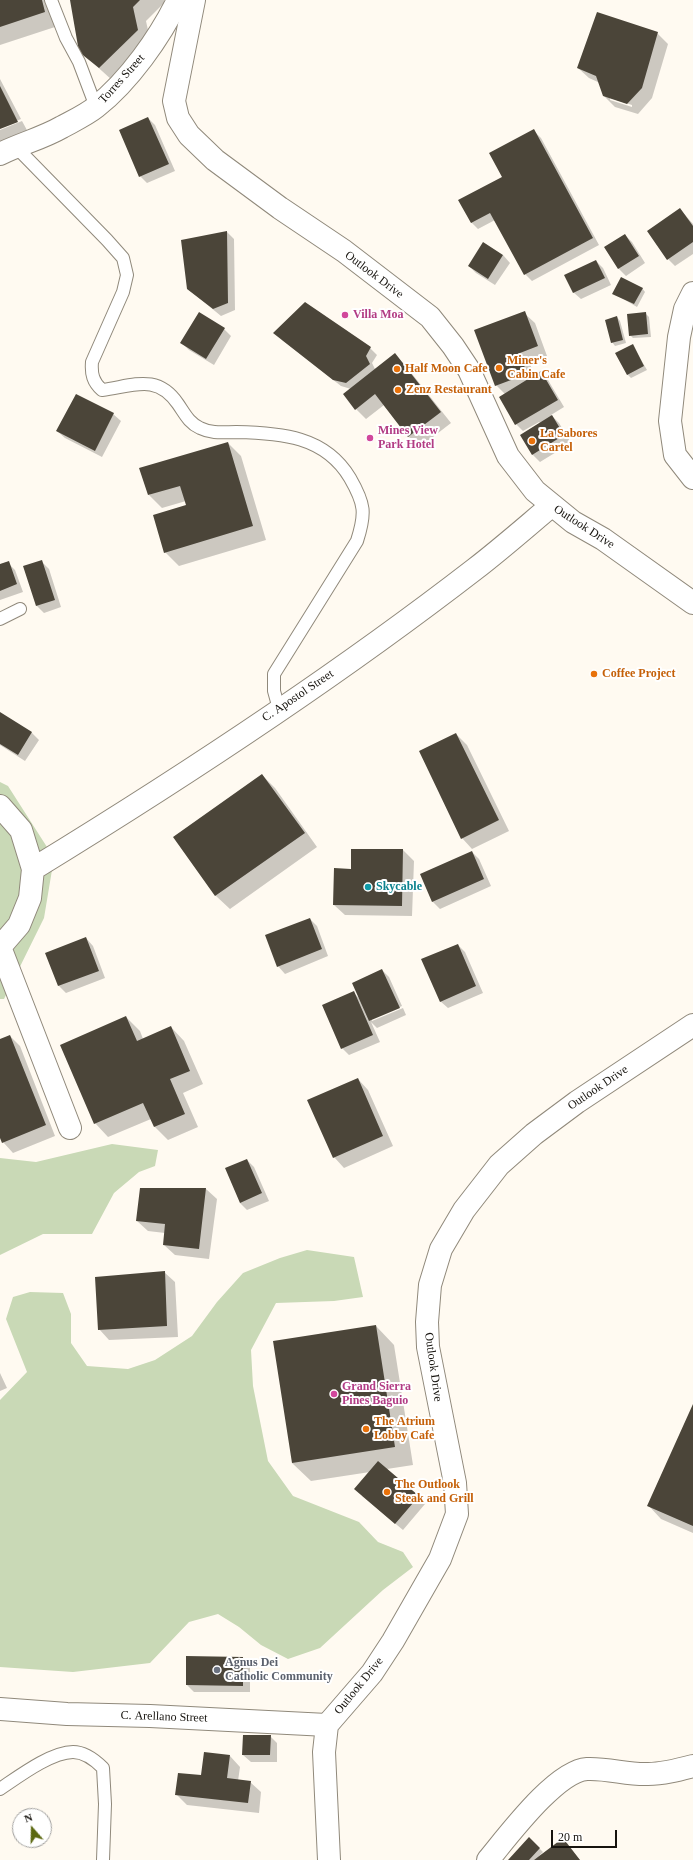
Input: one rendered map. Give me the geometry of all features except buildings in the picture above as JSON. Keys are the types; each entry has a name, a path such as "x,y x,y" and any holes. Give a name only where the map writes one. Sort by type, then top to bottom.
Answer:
{"street":[{"name":"Torres Street","path":"8,150 61,128 96,107 122,82 148,50 178,0"},
{"name":"Outlook Drive","path":"194,0 174,101 178,118 189,135 215,160 280,208 344,251 430,317 453,346 469,370 508,456 535,491 551,506 573,522 603,539 693,603"},
{"path":"693,293 686,309 679,337 670,421 675,456 693,478"},
{"name":"C. Apostol Street","path":"33,869 144,801 373,646 477,568 551,506"},
{"path":"0,806 21,830 33,869 30,898 19,925 0,947 70,1128"},
{"name":"Outlook Drive","path":"329,1860 324,1752 327,1725 372,1673 393,1641 440,1559 457,1514 455,1482 438,1402 428,1341 427,1322 430,1286 441,1249 469,1204 499,1165 522,1144 577,1102 693,1025"},
{"name":"C. Arellano Street","path":"0,1709 67,1714 158,1716 327,1725"},
{"path":"488,1860 551,1789 570,1775 586,1769 648,1774 669,1772 693,1766"}],"lane":[{"path":"50,0 78,62 96,107"},
{"path":"8,150 107,240 123,258 127,275 123,292 92,362 91,373 95,384 102,390 131,384 150,383 172,395 186,418 200,428 214,432 273,433 292,436 324,450 344,468 357,489 364,509 363,524 358,541 274,674 274,691 279,710"},
{"path":"0,619 20,609"},
{"path":"0,1789 49,1759 62,1754 73,1752 92,1758 103,1768 105,1785 103,1860"}],"green space":[{"path":"0,782 8,786 54,858 44,918 4,999 0,999"},
{"path":"112,1144 158,1150 155,1166 139,1172 114,1193 92,1234 43,1234 0,1255 0,1158 36,1162"},
{"path":"307,1250 354,1257 363,1297 334,1301 276,1303 251,1350 253,1386 268,1461 293,1496 359,1522 378,1542 403,1552 413,1567 383,1590 320,1648 288,1659 261,1645 239,1627 218,1614 189,1622 150,1663 73,1672 0,1667 0,1400 27,1372 6,1319 13,1297 30,1292 63,1293 71,1314 71,1343 87,1366 128,1369 155,1360 192,1336 217,1302 243,1273 280,1258"}],"place":[{"name":"Villa Moa","path":"345,315"},
{"name":"Miner's Cabin Cafe","path":"499,368"},
{"name":"Half Moon Cafe","path":"397,369"},
{"name":"Zenz Restaurant","path":"398,390"},
{"name":"Mines View Park Hotel","path":"370,438"},
{"name":"La Sabores Cartel","path":"532,441"},
{"name":"Coffee Project","path":"594,674"},
{"name":"Skycable","path":"368,887"},
{"name":"Grand Sierra Pines Baguio","path":"334,1394"},
{"name":"The Atrium Lobby Cafe","path":"366,1429"},
{"name":"The Outlook Steak and Grill","path":"387,1492"},
{"name":"Agnus Dei Catholic Community","path":"217,1670"}]}
